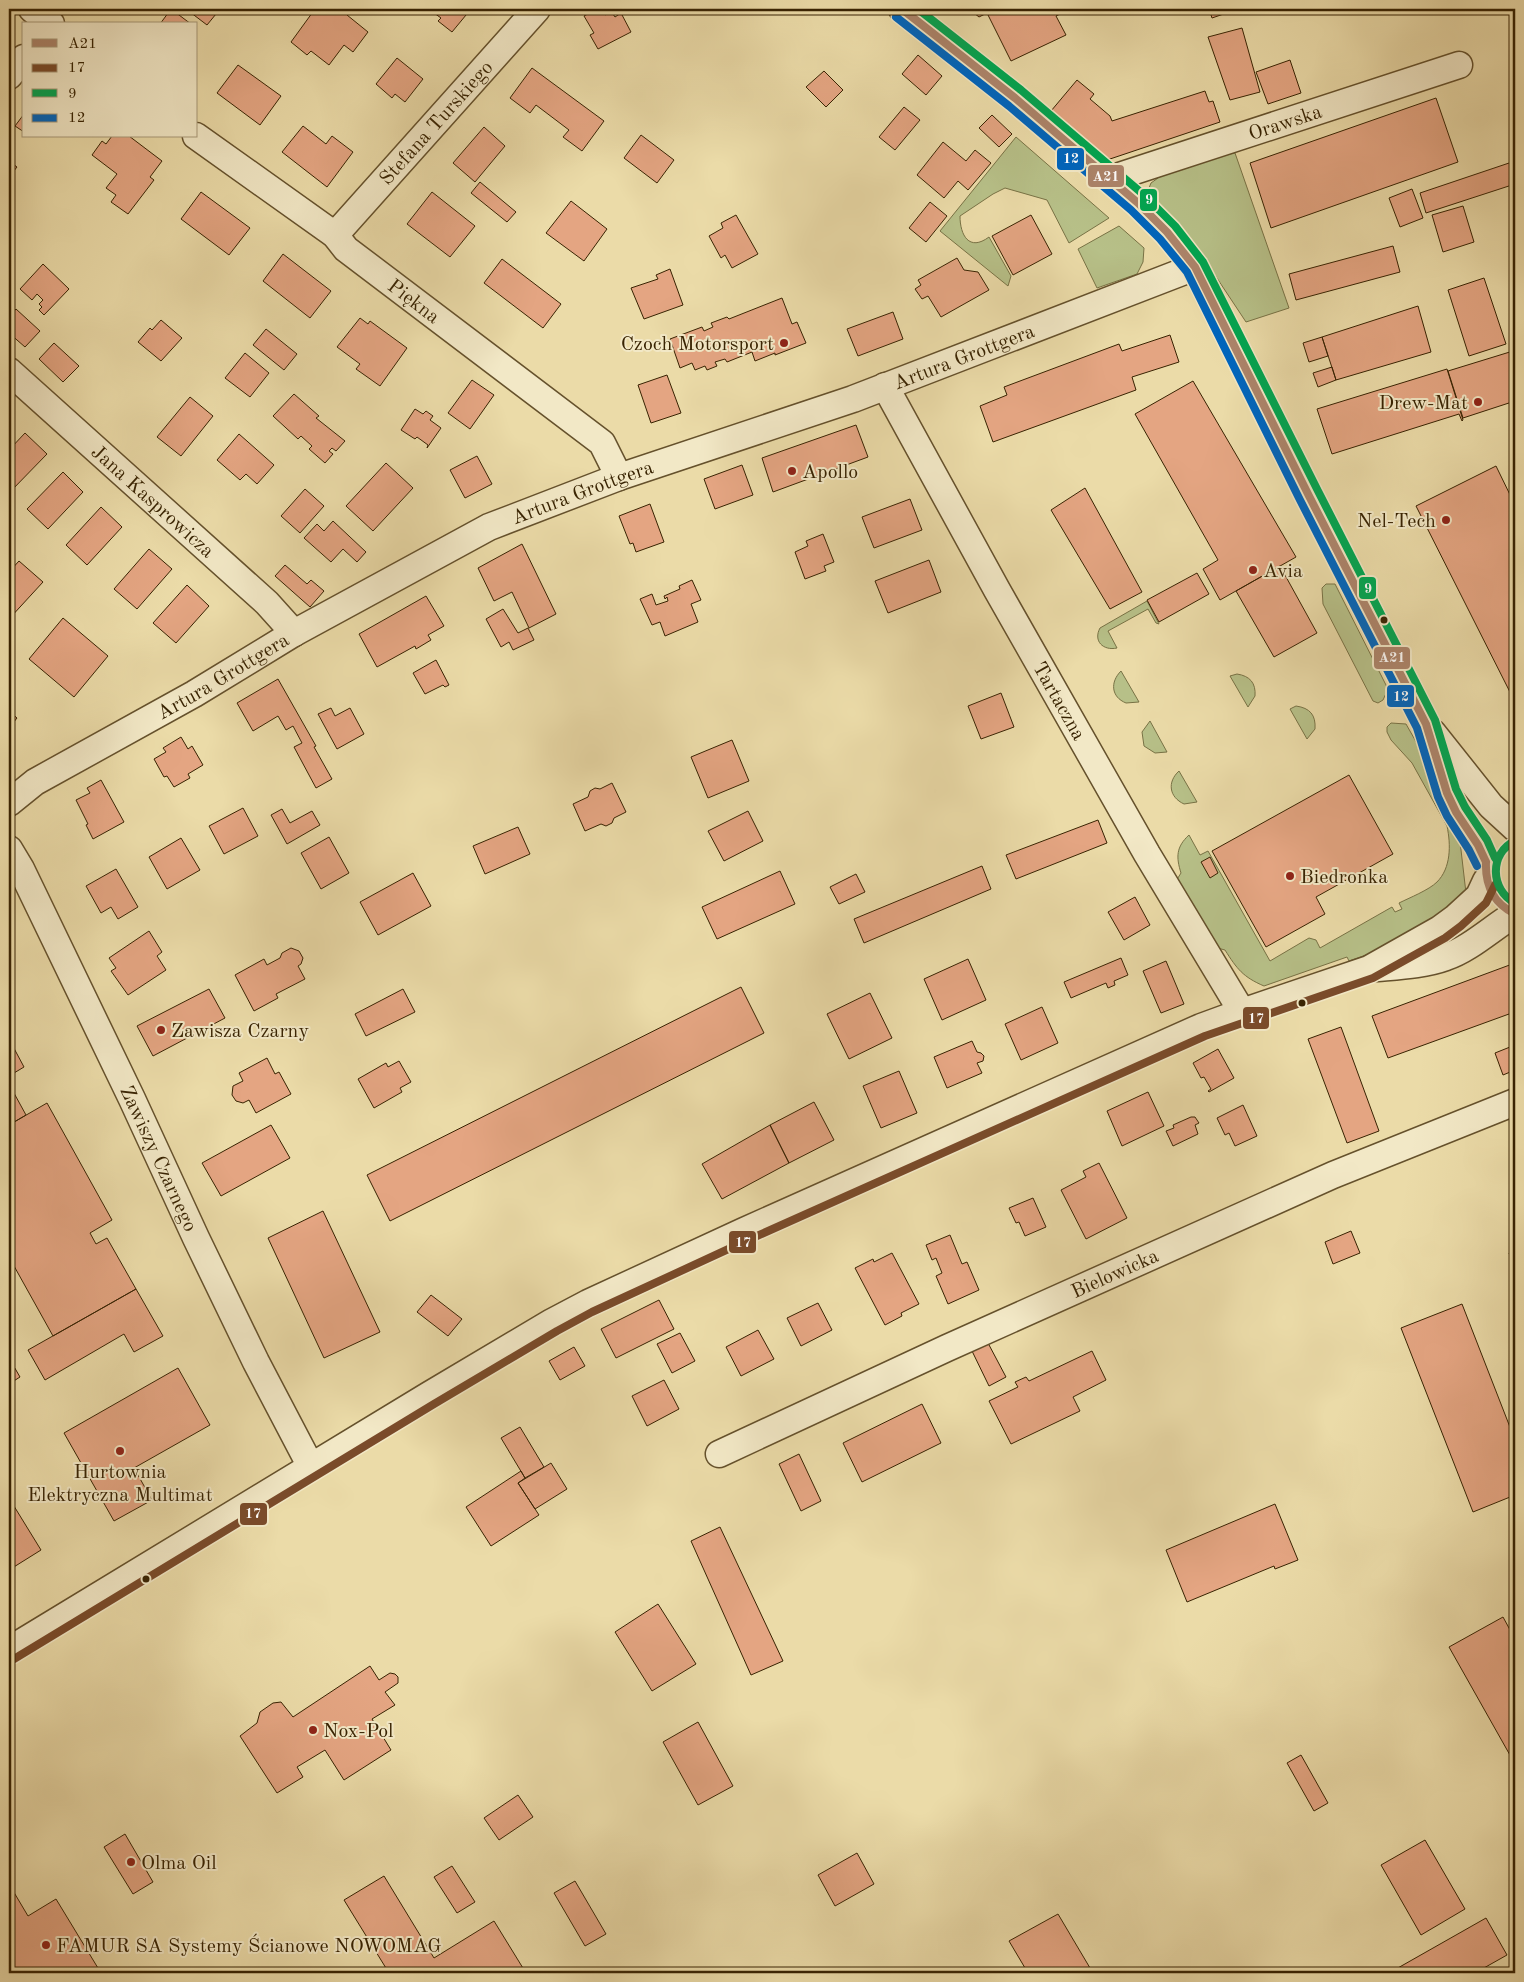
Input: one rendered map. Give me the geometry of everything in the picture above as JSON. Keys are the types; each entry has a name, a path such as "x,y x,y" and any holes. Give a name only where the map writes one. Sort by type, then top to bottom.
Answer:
{"street":[{"path":"32,9 49,22"},
{"name":"Stefana Turskiego","path":"335,235 537,9"},
{"path":"902,9 1015,98 1138,203 1167,232 1195,267 1317,512 1426,724 1447,793 1456,812 1478,845 1491,895 1497,903 1515,914 1458,952 1446,957 1420,964 1369,969"},
{"path":"9,76 22,60"},
{"name":"Orawska","path":"1110,179 1459,65"},
{"name":"Piękna","path":"198,137 335,235 346,249 602,444 620,477"},
{"name":"Artura Grottgera","path":"9,803 35,782 194,694 294,633 489,527 620,477 853,399 1195,267"},
{"name":"Jana Kasprowicza","path":"9,371 268,603 294,633"},
{"name":"Tartaczna","path":"885,386 997,590 1147,854 1242,1012"},
{"path":"9,1650 543,1327 588,1303 1106,1069 1242,1012 1369,969 1440,929 1479,896 1489,852 1498,840 1515,829 1491,806 1426,724"},
{"name":"Zawiszy Czarnego","path":"9,849 21,869 132,1099 256,1362 311,1467"},
{"name":"Bielowicka","path":"719,1454 948,1348 1333,1176 1515,1102"}],"green space":[{"path":"1016,137 1109,218 1069,243 1047,200 1005,188 960,216 964,235 971,242 976,243 989,237 1011,276 1008,286 940,231"},
{"path":"1235,153 1289,308 1246,322 1197,248 1149,204 1147,193 1151,183 1158,178 1158,172 1195,160"},
{"path":"1119,226 1144,248 1143,262 1137,274 1097,288 1078,249"},
{"path":"1326,584 1335,584 1388,689 1383,700 1378,703 1373,701 1323,604 1322,588"},
{"path":"1147,601 1159,624 1156,623 1148,609 1108,631 1117,648 1107,648 1101,644 1098,637 1100,628"},
{"path":"1121,671 1139,702 1126,703 1117,697 1114,684 1117,675"},
{"path":"1237,674 1249,678 1254,687 1255,696 1248,707 1230,676"},
{"path":"1296,706 1305,708 1313,716 1315,729 1307,739 1290,709"},
{"path":"1150,721 1167,752 1155,753 1144,746 1142,732"},
{"path":"1391,723 1406,724 1458,824 1469,919 1349,961 1347,957 1264,986 1257,983 1241,972 1225,950 1210,946 1176,881 1181,873 1178,862 1179,848 1189,835 1200,855 1208,851 1270,961 1309,938 1316,940 1320,948 1392,907 1395,912 1402,909 1399,903 1429,888 1442,876 1449,856 1449,841 1447,826 1412,763 1391,740 1387,732 1387,727"},
{"path":"1179,771 1197,802 1184,804 1175,797 1171,784"}],"building":[{"path":"171,9 188,22 161,22"},
{"path":"186,9 210,9 216,14 207,25"},
{"path":"315,9 348,9 350,11 347,15 368,32 353,52 344,45 329,65 311,51 307,55 291,42"},
{"path":"471,9 452,32 438,21 441,18 430,10"},
{"path":"597,9 601,9 605,15 611,11 615,17 621,13 631,32 598,49 590,35 594,33 584,16"},
{"path":"969,9 1060,9 1062,13 1056,16 1066,35 1011,61 987,13 979,17"},
{"path":"1209,9 1238,9 1212,18"},
{"path":"1242,28 1260,92 1230,100 1208,37"},
{"path":"918,55 942,76 926,95 902,74"},
{"path":"397,58 423,79 405,102 395,94 392,98 376,84"},
{"path":"1290,60 1301,93 1268,104 1256,72"},
{"path":"238,65 281,96 260,125 217,93"},
{"path":"532,68 604,121 582,151 563,137 569,130 536,105 530,113 510,98"},
{"path":"824,71 843,90 826,107 806,87"},
{"path":"1077,80 1094,94 1090,99 1110,116 1112,121 1205,91 1209,102 1213,101 1220,122 1110,159 1103,156 1051,111"},
{"path":"1436,98 1458,162 1271,228 1250,163"},
{"path":"904,107 920,120 895,150 879,137"},
{"path":"992,115 1012,134 999,147 979,128"},
{"path":"22,117 22,131 15,126"},
{"path":"303,126 326,144 332,136 353,152 327,187 282,152"},
{"path":"484,127 505,146 475,182 453,163"},
{"path":"641,135 674,160 657,183 624,158"},
{"path":"110,138 132,138 162,161 150,177 154,180 128,214 111,202 116,195 106,188 117,174 92,155 102,141 106,144"},
{"path":"943,142 966,161 975,150 991,163 968,190 958,181 944,198 917,175"},
{"path":"9,161 17,167 9,177"},
{"path":"1515,161 1515,184 1426,213 1420,193"},
{"path":"480,182 516,212 507,222 471,193"},
{"path":"1412,189 1423,218 1400,227 1389,198"},
{"path":"201,192 250,228 229,255 181,219"},
{"path":"432,192 475,226 450,257 407,224"},
{"path":"571,201 607,229 584,261 546,233"},
{"path":"930,202 947,216 926,242 909,228"},
{"path":"1463,206 1474,242 1443,252 1432,215"},
{"path":"736,215 758,254 732,268 725,255 721,258 709,236 723,228 721,223"},
{"path":"1031,215 1052,254 1013,275 992,236"},
{"path":"1393,246 1400,272 1296,300 1289,274"},
{"path":"283,254 331,291 310,318 263,281"},
{"path":"957,258 964,270 978,272 989,290 941,317 928,296 922,299 915,289 921,285 918,280"},
{"path":"502,259 561,304 543,328 484,283"},
{"path":"43,264 69,289 44,315 39,310 42,307 39,304 43,300 37,294 32,300 20,289"},
{"path":"670,269 683,305 644,319 631,288 658,279 656,275"},
{"path":"1484,278 1506,344 1469,356 1448,290"},
{"path":"782,298 792,324 797,322 806,343 755,361 752,352 727,362 725,359 715,362 717,366 707,370 705,366 695,370 692,363 680,368 670,339 702,327 704,331 713,327 711,323 727,317 729,319"},
{"path":"1418,306 1431,352 1336,380 1322,337"},
{"path":"16,309 40,331 25,347 9,333 9,317"},
{"path":"893,312 903,339 858,356 847,329"},
{"path":"360,318 368,324 370,321 407,348 380,386 356,369 360,364 337,347"},
{"path":"161,320 182,338 161,361 138,342 150,328 152,330"},
{"path":"266,329 297,354 284,370 253,345"},
{"path":"1170,335 1179,362 1132,377 1136,390 993,442 980,406 1007,395 1004,387 1119,344 1122,351"},
{"path":"1322,337 1328,356 1309,362 1303,343"},
{"path":"54,343 79,366 63,382 39,359"},
{"path":"1513,351 1515,357 1515,401 1463,418 1448,371"},
{"path":"245,353 269,373 250,397 225,378"},
{"path":"1332,367 1336,380 1318,387 1313,373"},
{"path":"1447,369 1462,421 1459,414 1332,454 1317,409"},
{"path":"667,375 681,413 651,423 638,385"},
{"path":"472,380 494,395 470,429 448,413"},
{"path":"1193,381 1296,557 1220,600 1203,569 1218,560 1135,414"},
{"path":"294,394 319,416 316,418 345,441 336,451 332,448 329,451 333,454 325,463 309,449 312,446 301,436 298,439 273,416"},
{"path":"190,397 213,416 181,456 157,437"},
{"path":"415,409 423,414 426,411 433,416 430,420 441,428 427,448 428,445 417,437 415,439 401,430"},
{"path":"856,425 868,457 773,492 762,458"},
{"path":"25,433 47,454 9,493 9,450"},
{"path":"239,434 274,465 257,484 246,474 240,480 217,460"},
{"path":"477,456 492,484 465,498 450,470"},
{"path":"386,463 413,488 373,531 346,506"},
{"path":"742,465 753,495 715,509 704,479"},
{"path":"1496,466 1515,505 1515,702 1416,506"},
{"path":"63,472 83,492 48,529 27,509"},
{"path":"1085,488 1142,592 1110,609 1051,510"},
{"path":"305,489 324,506 300,533 281,516"},
{"path":"910,499 922,530 874,548 862,517"},
{"path":"650,504 664,542 636,552 633,543 630,544 619,516"},
{"path":"101,507 122,527 87,565 66,545"},
{"path":"333,521 366,552 357,562 343,549 331,562 304,538 317,524 324,531"},
{"path":"823,534 834,562 824,566 826,571 805,579 795,552 808,546 806,541"},
{"path":"522,544 556,614 529,628 512,592 494,601 478,568"},
{"path":"149,549 172,569 137,609 114,589"},
{"path":"929,560 941,592 888,613 875,581"},
{"path":"19,561 43,582 9,619 9,572"},
{"path":"285,565 307,584 311,580 324,591 310,607 275,576"},
{"path":"1280,566 1317,633 1274,657 1236,591"},
{"path":"1197,573 1209,594 1159,622 1147,600"},
{"path":"692,580 701,600 691,604 698,622 665,636 660,622 652,625 640,599 652,594 656,605 668,601 667,597 665,599 664,596 680,589 679,586"},
{"path":"187,585 209,606 176,643 153,623"},
{"path":"426,596 444,626 428,635 431,640 416,649 415,646 377,667 359,634"},
{"path":"503,609 518,633 528,628 534,640 513,650 509,642 501,647 486,619"},
{"path":"63,618 108,656 74,697 29,659"},
{"path":"436,660 449,685 445,687 443,685 425,694 413,673"},
{"path":"278,679 316,746 314,747 332,779 316,788 294,747 302,743 293,726 286,730 278,716 253,731 237,703"},
{"path":"1001,693 1014,727 981,739 968,706"},
{"path":"331,708 335,716 350,708 364,734 337,749 318,714"},
{"path":"9,711 17,718 9,728"},
{"path":"181,737 188,749 192,746 203,765 188,774 190,778 174,787 167,776 164,777 154,759 166,752 163,748"},
{"path":"732,740 749,781 708,798 691,757"},
{"name":"Biedronka","path":"1349,775 1393,854 1316,897 1325,914 1266,947 1212,851"},
{"path":"101,780 124,822 93,839 76,800 90,793 87,788"},
{"path":"612,783 626,812 614,818 612,823 606,826 601,824 585,831 573,804 588,797 590,791 595,788 600,789"},
{"path":"243,808 258,836 224,854 209,826"},
{"path":"282,809 290,823 312,811 320,825 287,844 271,815"},
{"path":"748,811 763,841 724,861 708,831"},
{"path":"1098,820 1107,843 1016,879 1006,855"},
{"path":"518,827 530,854 485,874 473,846"},
{"path":"329,837 349,873 321,889 301,853"},
{"path":"181,838 200,870 167,889 149,857"},
{"path":"1210,857 1218,873 1210,878 1201,862"},
{"path":"982,866 991,889 864,943 854,919"},
{"path":"116,869 138,907 118,919 111,907 101,913 86,886"},
{"path":"780,871 795,904 717,939 702,907"},
{"path":"413,873 431,906 378,935 360,902"},
{"path":"856,874 865,892 839,904 830,887"},
{"path":"1135,897 1150,925 1124,940 1108,912"},
{"path":"149,931 162,952 157,956 166,970 128,995 111,971 116,968 109,958"},
{"path":"291,948 299,951 303,958 298,966 305,979 276,994 278,998 254,1011 235,975 264,959 267,965 280,958 282,953"},
{"path":"1121,958 1128,975 1114,981 1115,985 1108,988 1106,983 1071,998 1064,982"},
{"path":"968,959 986,1000 942,1020 924,979"},
{"path":"1166,961 1184,1004 1161,1013 1143,971"},
{"path":"1515,963 1515,1030 1509,1014 1388,1058 1372,1016"},
{"path":"741,987 764,1033 390,1221 367,1175"},
{"path":"209,989 225,1018 153,1056 137,1026"},
{"path":"403,989 415,1012 366,1036 355,1014"},
{"path":"870,993 892,1038 849,1059 827,1014"},
{"path":"1042,1007 1058,1043 1021,1060 1005,1024"},
{"path":"1341,1027 1379,1131 1347,1143 1308,1039"},
{"path":"9,1039 24,1067 9,1076"},
{"path":"972,1041 977,1052 984,1056 983,1061 977,1063 982,1073 947,1088 934,1057"},
{"path":"1515,1045 1515,1070 1503,1075 1495,1053"},
{"path":"1218,1049 1234,1078 1209,1092 1211,1089 1204,1077 1201,1078 1193,1063"},
{"path":"267,1058 275,1074 279,1072 291,1094 256,1113 249,1100 243,1103 236,1101 232,1095 233,1086 243,1081 239,1073"},
{"path":"399,1061 411,1082 400,1088 402,1092 374,1108 358,1079 386,1063 388,1067"},
{"path":"899,1071 917,1113 881,1128 863,1086"},
{"path":"9,1084 26,1115 9,1125"},
{"path":"1148,1092 1164,1126 1122,1146 1107,1111"},
{"path":"814,1102 834,1140 789,1163 770,1125"},
{"path":"47,1103 112,1220 90,1233 96,1244 107,1238 136,1289 53,1336 9,1257 9,1125"},
{"path":"1243,1105 1257,1136 1235,1146 1229,1133 1225,1135 1217,1118"},
{"path":"1195,1117 1199,1123 1195,1125 1198,1134 1173,1146 1166,1131 1174,1128 1173,1125"},
{"path":"271,1125 290,1158 221,1196 202,1163"},
{"path":"770,1125 789,1163 722,1199 702,1164"},
{"path":"1099,1163 1127,1218 1086,1239 1061,1190 1086,1177 1083,1171"},
{"path":"1033,1198 1046,1227 1025,1236 1019,1222 1016,1223 1009,1208"},
{"path":"323,1211 380,1332 324,1358 268,1238"},
{"path":"1351,1231 1360,1253 1333,1264 1325,1242"},
{"path":"950,1235 962,1264 967,1262 979,1290 948,1304 936,1276 942,1273 936,1258 932,1260 926,1245"},
{"path":"1515,1251 1515,1270 1509,1253"},
{"path":"892,1253 919,1304 901,1313 902,1316 885,1325 855,1268 873,1259 874,1262"},
{"path":"136,1289 163,1336 134,1352 124,1334 45,1380 28,1350"},
{"path":"431,1295 462,1319 448,1336 417,1312"},
{"path":"659,1300 674,1329 616,1358 601,1329"},
{"path":"818,1303 832,1330 801,1346 787,1318"},
{"path":"1462,1304 1515,1440 1515,1495 1473,1512 1401,1328"},
{"path":"758,1330 774,1359 741,1376 726,1347"},
{"path":"680,1333 695,1361 672,1373 657,1344"},
{"path":"988,1343 1006,1377 989,1386 972,1351"},
{"path":"574,1347 585,1366 560,1380 549,1361"},
{"path":"1092,1351 1106,1380 1073,1397 1080,1411 1011,1444 989,1401 1018,1387 1015,1382 1026,1377 1029,1381"},
{"path":"9,1358 20,1377 9,1384"},
{"name":"Hurtownia Elektryczna Multimat","path":"178,1368 210,1425 134,1468 152,1500 114,1521 64,1433"},
{"path":"664,1380 679,1409 647,1426 632,1396"},
{"path":"922,1404 941,1443 862,1482 843,1443"},
{"path":"520,1427 544,1467 525,1478 501,1438"},
{"path":"799,1454 821,1501 801,1511 779,1464"},
{"path":"551,1463 567,1489 535,1509 518,1483"},
{"path":"521,1471 525,1478 518,1483 539,1515 491,1546 466,1507"},
{"path":"9,1498 41,1550 9,1570"},
{"path":"1275,1504 1298,1560 1275,1569 1274,1566 1187,1602 1166,1550"},
{"path":"720,1527 783,1661 751,1675 691,1541"},
{"path":"658,1604 696,1664 652,1691 615,1632"},
{"path":"1503,1617 1515,1639 1515,1764 1449,1647"},
{"name":"Nox-Pol","path":"370,1666 379,1680 390,1673 398,1677 398,1683 385,1692 395,1705 372,1719 391,1750 344,1780 325,1750 297,1767 303,1777 277,1793 240,1736 257,1723 260,1712 273,1703 281,1702 293,1717"},
{"path":"698,1722 733,1786 698,1805 663,1742"},
{"path":"1301,1755 1328,1803 1314,1811 1287,1763"},
{"path":"518,1795 533,1817 499,1840 484,1818"},
{"path":"125,1834 153,1882 133,1894 104,1847"},
{"path":"1425,1840 1465,1909 1421,1935 1381,1865"},
{"path":"857,1853 874,1884 835,1906 818,1875"},
{"path":"452,1866 475,1902 457,1913 434,1877"},
{"path":"384,1876 434,1958 494,1921 526,1973 389,1973 344,1900"},
{"path":"575,1881 606,1934 585,1946 554,1893"},
{"name":"FAMUR SA Systemy Ścianowe NOWOMAG","path":"9,1884 28,1916 56,1899 101,1973 9,1973"},
{"path":"1058,1914 1093,1973 1028,1973 1009,1941"},
{"path":"1486,1918 1507,1955 1475,1973 1389,1973"}],"transit line":[{"name":"A21","path":"902,9 1015,98 1138,203 1167,232 1195,267 1309,496 1426,724 1447,793 1456,812 1478,845 1486,862"},
{"name":"9","path":"918,9 1021,90 1144,195 1175,226 1203,262 1435,720 1456,789 1465,807 1487,840 1495,858"},
{"name":"12","path":"896,17 1009,106 1131,210 1160,239 1187,272 1300,500 1417,728 1438,797 1447,816 1477,866"},
{"name":"9","path":"1515,841 1501,854 1497,862 1496,872 1501,890 1515,903"},
{"name":"A21","path":"1486,862 1487,879 1492,893 1501,905 1515,914"},
{"name":"17","path":"14,1659 434,1404 592,1312 748,1240 1205,1036 1373,978 1445,938 1461,926 1486,903 1495,885"}],"place":[{"name":"Czoch Motorsport","path":"784,343"},
{"name":"Drew-Mat","path":"1478,402"},
{"name":"Apollo","path":"792,471"},
{"name":"Nel-Tech","path":"1446,520"},
{"name":"Avia","path":"1253,570"},
{"name":"Biedronka","path":"1290,876"},
{"name":"Zawisza Czarny","path":"161,1030"},
{"name":"Hurtownia Elektryczna Multimat","path":"120,1451"},
{"name":"Nox-Pol","path":"313,1730"},
{"name":"Olma Oil","path":"131,1862"},
{"name":"FAMUR SA Systemy Ścianowe NOWOMAG","path":"46,1945"}]}
